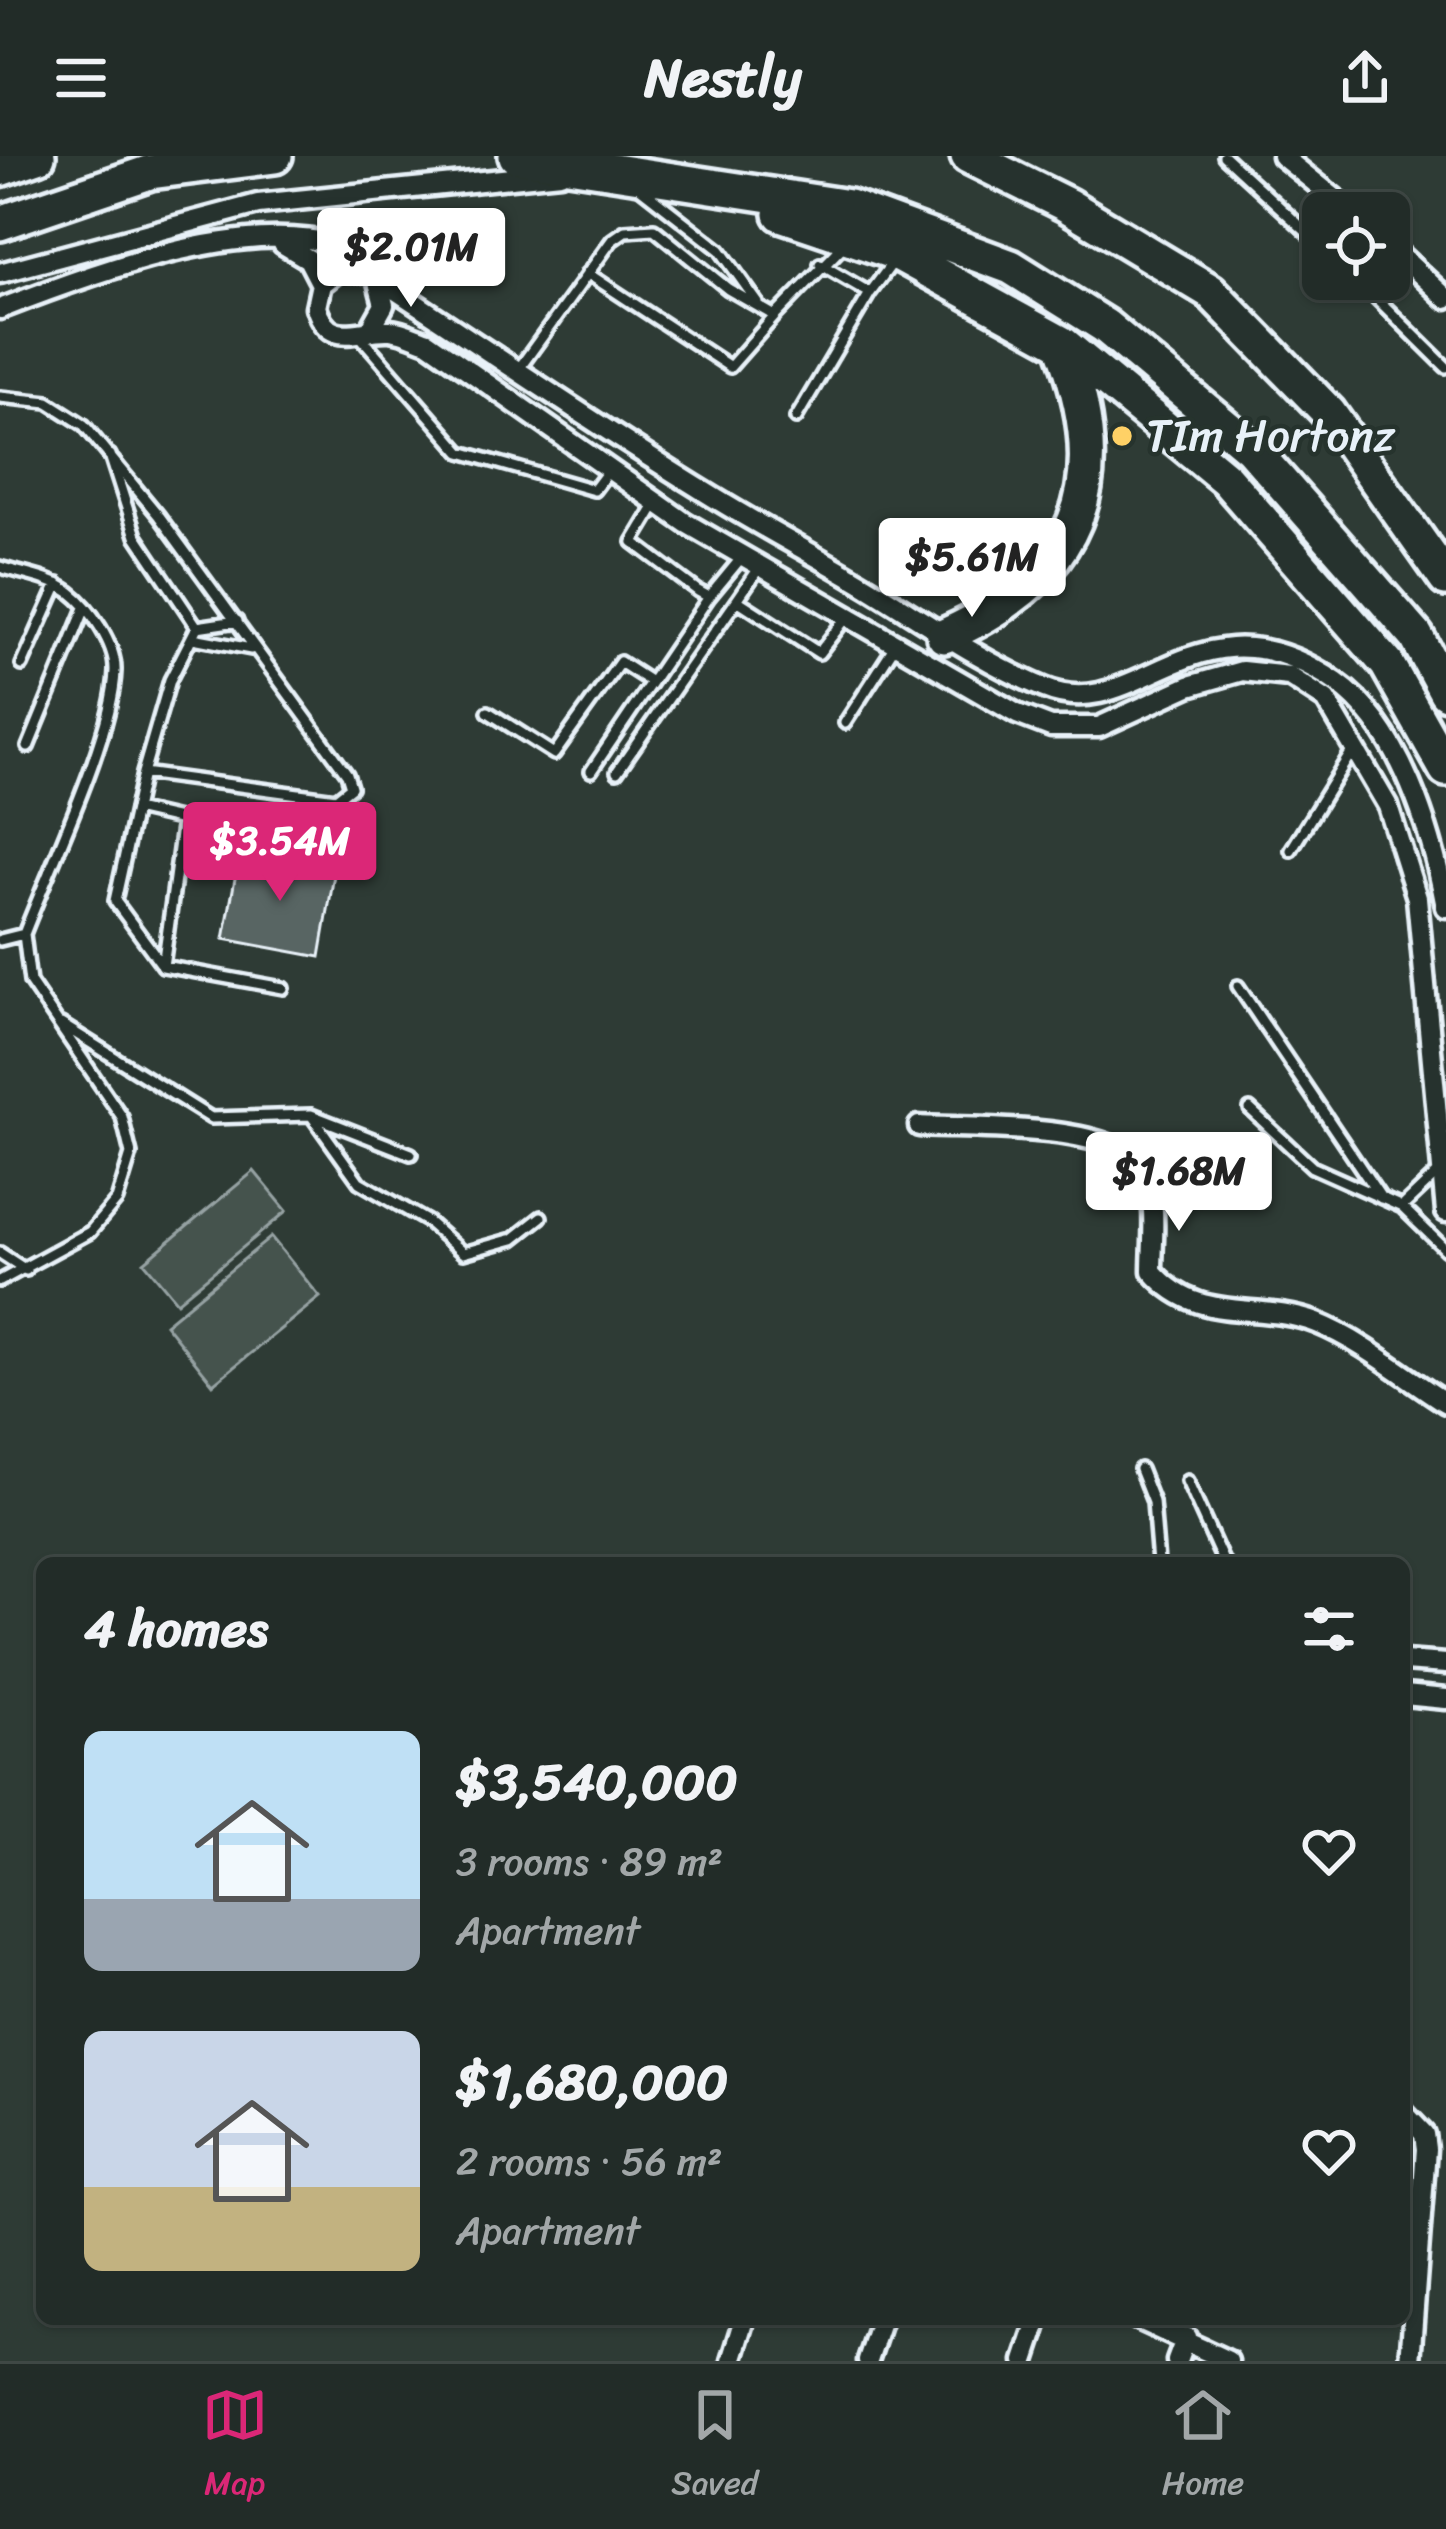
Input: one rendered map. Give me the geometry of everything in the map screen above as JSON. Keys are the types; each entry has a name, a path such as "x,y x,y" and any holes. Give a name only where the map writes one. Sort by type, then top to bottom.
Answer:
{"highway":[{"path":"0,169 38,156"},
{"path":"0,223 150,172 275,156"},
{"path":"516,156 850,207 1011,267 1105,326 1251,448 1416,636 1446,692"},
{"path":"968,156 1067,205"},
{"path":"995,156 1210,291 1329,413 1446,579"},
{"path":"618,169 701,197 854,236 899,254 1063,344 1226,478 1388,664 1446,769"},
{"path":"944,635 1000,611 1044,574 1073,526 1090,444 1063,344"}],"street":[{"path":"1282,156 1327,192"},
{"path":"0,273 258,204 618,169"},
{"path":"267,236 308,259 321,284 316,307 326,328 365,333 396,330 428,342 686,524 992,704 1052,727 1099,727 1189,686 1242,671 1289,676 1326,700 1388,806 1417,898 1443,1126 1446,1212"},
{"path":"0,309 102,272 267,236 337,244 355,253 373,275 706,494 944,635 1048,690 1076,695 1229,645 1280,653 1339,684 1359,702 1386,740 1411,792 1446,907"},
{"path":"1410,265 1446,298"},
{"path":"321,284 340,270 373,275"},
{"path":"365,333 384,304 373,275"},
{"path":"686,524 706,494"},
{"path":"1388,806 1411,792"},
{"path":"919,1126 1084,1136 1123,1152 1142,1168 1153,1205 1152,1271 1172,1294 1217,1310 1281,1311 1322,1325 1446,1403"},
{"path":"1410,1661 1446,1664"},
{"path":"1410,1696 1446,1699"},
{"path":"1410,2119 1424,2134 1410,2278"},
{"path":"732,2361 744,2325"},
{"path":"868,2361 880,2325"},
{"path":"1025,2361 1037,2325"},
{"path":"1154,2325 1228,2361"},
{"path":"1409,2325 1410,2361"},
{"path":"1177,2361 1186,2337"}],"lane":[{"path":"1224,156 1302,228"},
{"path":"618,169 720,250 762,308"},
{"path":"518,370 617,235 654,230 775,316"},
{"path":"587,273 730,367 820,264 854,236"},
{"path":"796,418 870,293 899,254"},
{"path":"820,264 870,293"},
{"path":"1379,300 1446,367"},
{"path":"365,333 460,452 594,490 609,469"},
{"path":"0,397 48,402 84,425 237,621 251,649 347,774 351,787 336,799 143,773"},
{"path":"110,455 136,536 195,633 251,649"},
{"path":"657,502 633,542 709,598"},
{"path":"136,536 159,516"},
{"path":"591,771 709,598 750,562"},
{"path":"616,772 737,600 750,562"},
{"path":"0,567 58,584 85,608 116,666 108,714 24,934 29,982 122,1117 130,1154 117,1200 90,1232 0,1281"},
{"path":"22,665 58,584"},
{"path":"737,600 819,653 848,617"},
{"path":"28,748 85,608"},
{"path":"237,621 195,633 170,680 143,773 115,901 163,966 283,988"},
{"path":"845,722 896,644"},
{"path":"488,712 554,754 620,662 651,682"},
{"path":"1291,850 1355,746"},
{"path":"135,809 183,820 163,966"},
{"path":"0,940 24,934"},
{"path":"1238,986 1381,1198"},
{"path":"57,1022 211,1118 311,1115 411,1154"},
{"path":"1250,1109 1312,1167 1402,1207 1446,1250"},
{"path":"311,1115 359,1182 428,1222 463,1253 513,1239 541,1217"},
{"path":"1402,1207 1443,1168"},
{"path":"0,1253 26,1270"},
{"path":"1140,1469 1154,1502 1158,1557"},
{"path":"1186,1481 1221,1557"}],"shaded area":[{"path":"254,1171 287,1211 177,1302 144,1262"},
{"path":"271,1237 320,1297 213,1384 165,1324"}],"building":[{"path":"240,851 335,869 320,957 224,939"}],"place":[{"name":"TIm Hortonz","path":"1122,436"}]}
